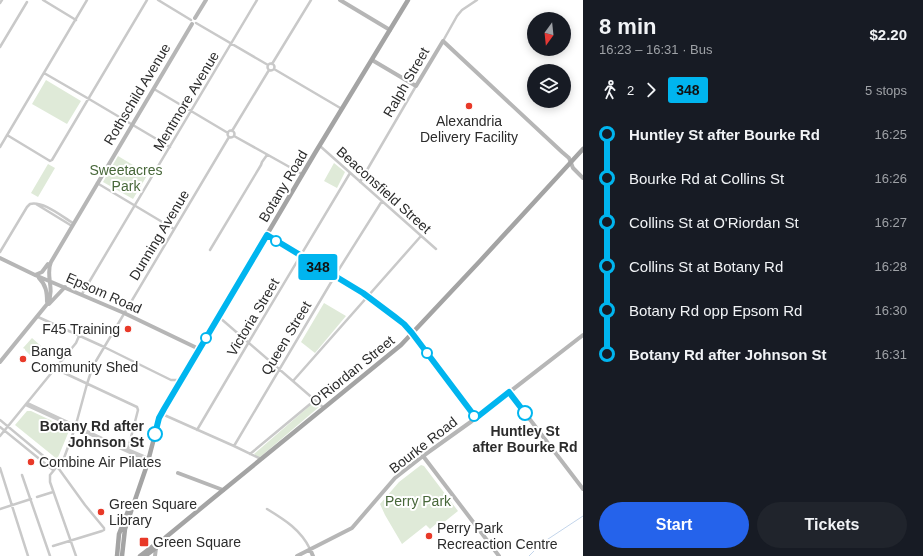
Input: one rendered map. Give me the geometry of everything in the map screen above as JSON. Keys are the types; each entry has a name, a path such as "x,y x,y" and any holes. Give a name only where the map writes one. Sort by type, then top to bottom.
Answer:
{"main road":[{"name":"Botany Road","path":"122,556 124,533 161,414 218,316 408,0"},
{"name":"O'Riordan Street","path":"140,556 155,547 400,347 583,149"},
{"name":"Botany Road","path":"118,556 119,536 121,529 130,506 136,496"},
{"name":"O'Riordan Street","path":"145,556 152,555 155,547"}],"street":[{"path":"43,0 76,20"},
{"path":"0,148 88,0"},
{"path":"7,135 52,160 147,0"},
{"path":"158,0 268,65 272,64 311,0"},
{"name":"Rothschild Avenue","path":"46,307 51,294 48,268 52,259 206,0"},
{"name":"Mentmore Avenue","path":"82,294 257,0"},
{"path":"340,0 390,30"},
{"name":"Ralph Street","path":"360,182 457,16 462,10 477,0"},
{"path":"0,45 27,2"},
{"path":"443,41 568,157 573,168 583,178"},
{"path":"372,60 416,86"},
{"path":"272,64 274,69 342,110"},
{"path":"228,133 232,131 269,70 267,68 268,65"},
{"path":"269,70 274,69"},
{"path":"44,74 170,147"},
{"path":"153,89 228,133 229,137 232,138 234,136"},
{"path":"232,131 234,136 303,175"},
{"name":"Dunning Avenue","path":"53,470 63,459 76,427 87,384 94,364 229,137"},
{"name":"Beaconsfield Street","path":"320,146 436,249"},
{"path":"210,250 267,154"},
{"name":"Victoria Street","path":"197,430 350,173"},
{"path":"97,183 174,229"},
{"name":"Queen Street","path":"234,446 335,276 382,201"},
{"path":"0,252 30,204 34,203 43,205 72,224"},
{"path":"34,203 58,218 72,224"},
{"path":"55,212 58,218"},
{"path":"267,235 352,286 399,320 412,333 476,418"},
{"path":"293,381 421,236"},
{"name":"Epsom Road","path":"0,258 35,275 124,313 199,349"},
{"path":"46,307 47,293 45,287 41,280 35,275 42,272 52,259"},
{"path":"0,362 46,307 65,287"},
{"path":"218,316 324,408"},
{"path":"38,317 172,380 181,380"},
{"name":"Bourke Road","path":"297,556 352,528 395,478 476,418 583,335"},
{"path":"0,436 57,368 76,343 79,336"},
{"path":"57,368 60,371 137,407 138,410 128,449"},
{"path":"509,392 583,489"},
{"path":"250,454 315,400"},
{"path":"26,404 148,459"},
{"path":"161,414 234,446 261,460"},
{"path":"0,420 60,470 104,527 102,532 53,546"},
{"path":"0,427 53,470 49,478 50,482 76,556"},
{"path":"76,427 148,459"},
{"path":"423,456 499,556"},
{"path":"0,468 28,556"},
{"path":"178,473 223,490"},
{"path":"22,475 50,556"},
{"path":"37,497 54,492"},
{"path":"0,509 31,499"},
{"path":"268,509 292,526 306,540 313,556"}],"green space":[{"path":"46,80 81,101 67,124 32,104"},
{"name":"Sweetacres Park","path":"118,156 148,174 133,199 103,182"},
{"path":"334,163 345,172 337,188 324,181"},
{"path":"48,164 55,168 38,197 31,193"},
{"path":"324,303 346,316 315,353 301,342"},
{"path":"32,338 41,346 32,357 23,348"},
{"path":"313,403 319,407 259,458 254,454"},
{"path":"27,411 31,411 65,427 69,431 57,459 15,425"},
{"name":"Perry Park","path":"421,465 424,466 458,511 438,527 436,524 430,529 426,525 402,544 380,504 399,482"}],"waterway":[{"path":"529,556 542,543 583,516"}],"bus line":[{"name":"348","path":"155,434 159,418 164,409 267,235 363,293 404,324 476,418 509,392 525,413"}],"place":[{"name":"Alexandria Delivery Facility","path":"469,106"},
{"name":"F45 Training","path":"128,329"},
{"name":"Banga Community Shed","path":"23,359"},
{"name":"Huntley St after Bourke Rd","path":"525,413"},
{"name":"Botany Rd after Johnson St","path":"155,434"},
{"name":"Combine Air Pilates","path":"31,462"},
{"name":"Green Square Library","path":"101,512"},
{"name":"Perry Park Recreaction Centre","path":"429,536"},
{"name":"Green Square","path":"144,542"}]}
